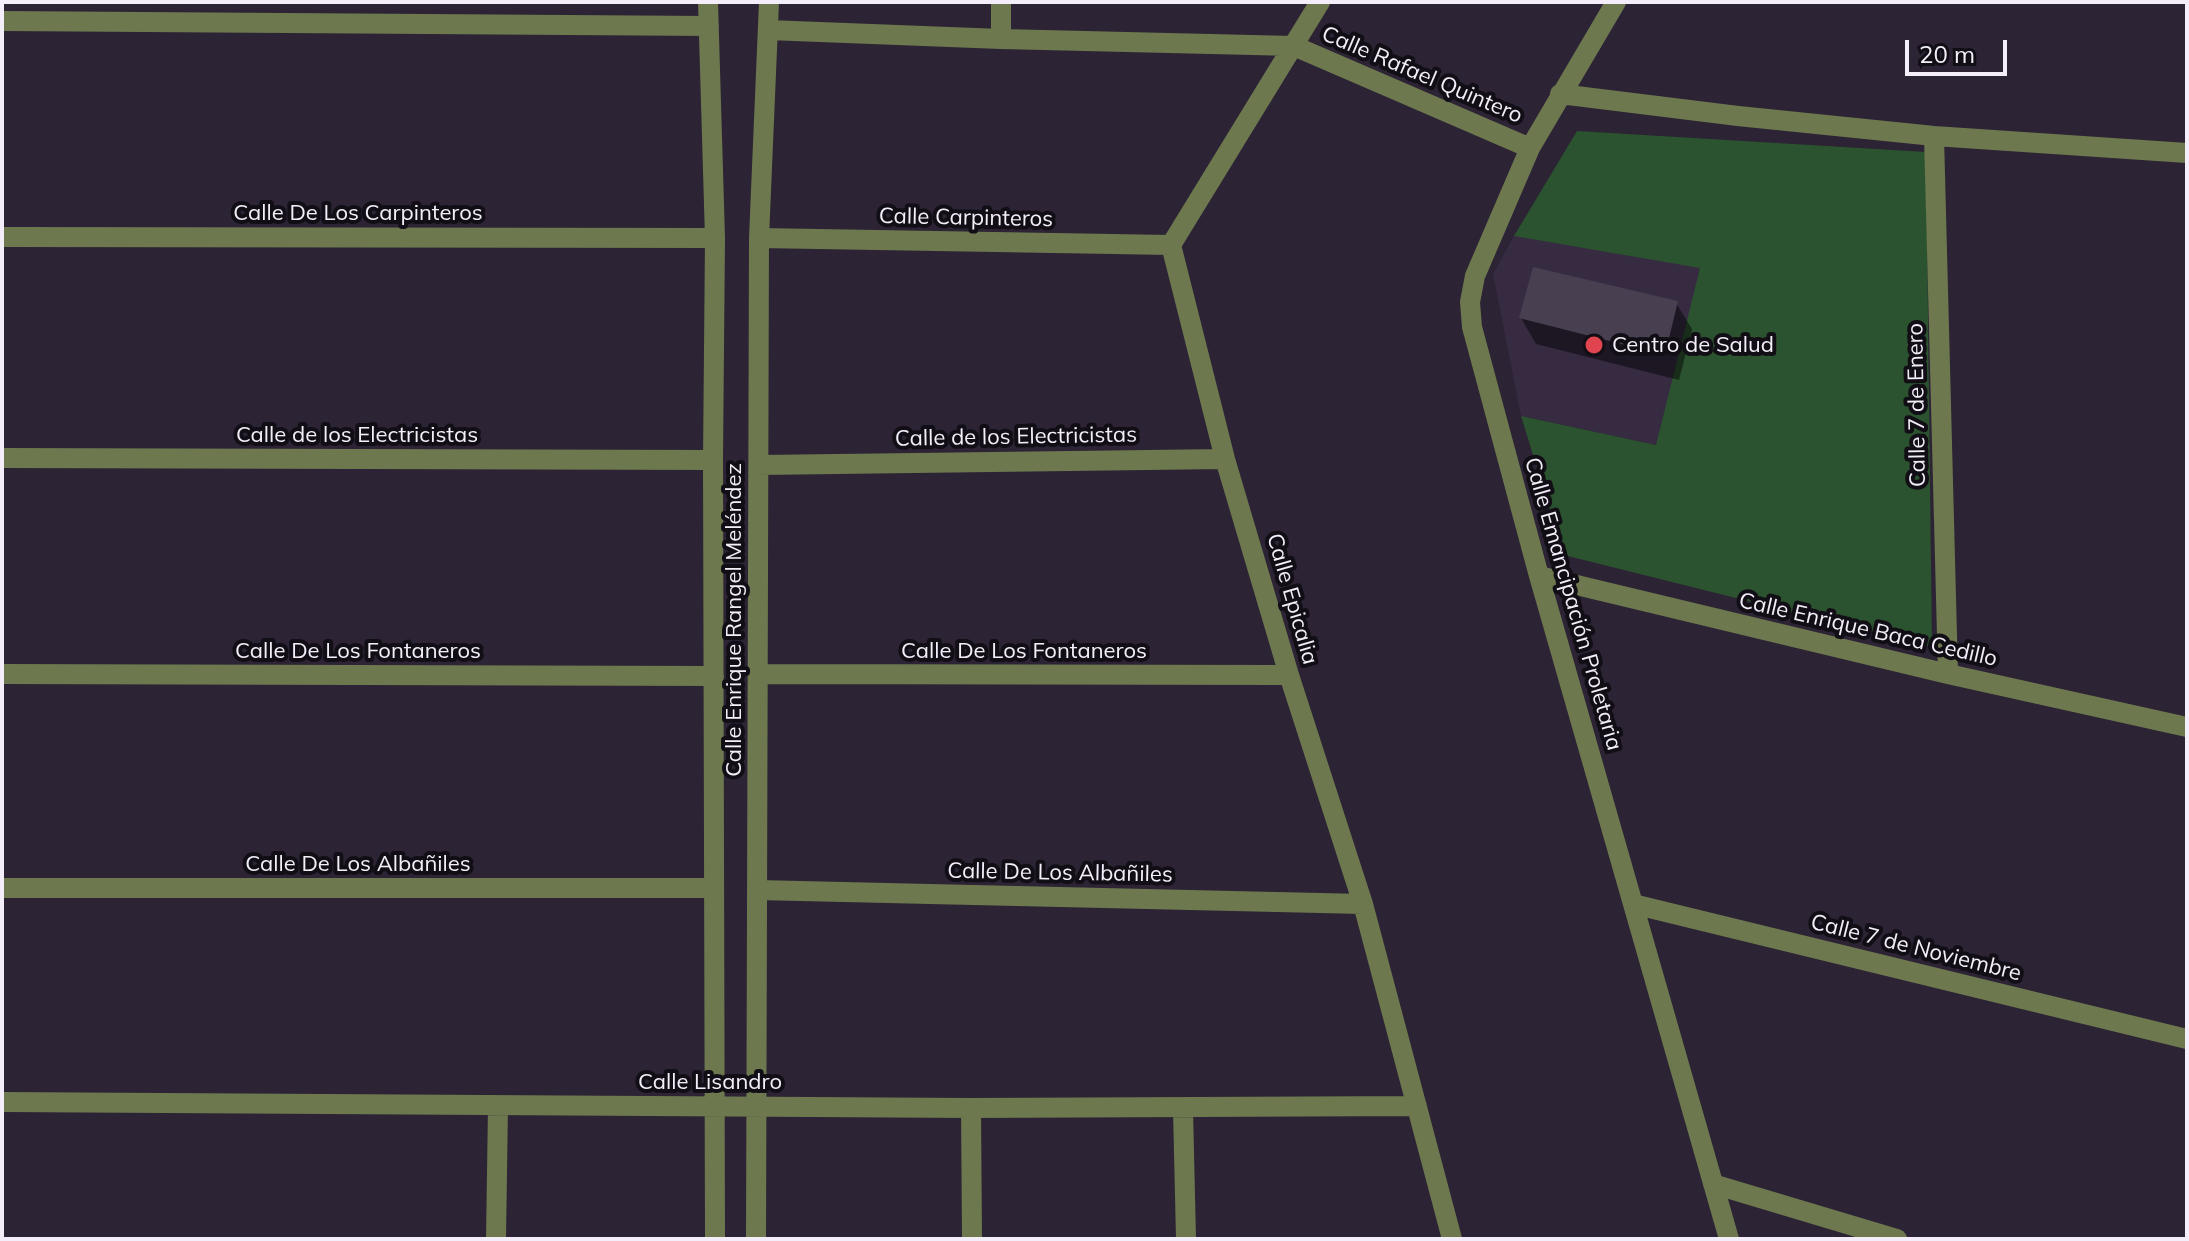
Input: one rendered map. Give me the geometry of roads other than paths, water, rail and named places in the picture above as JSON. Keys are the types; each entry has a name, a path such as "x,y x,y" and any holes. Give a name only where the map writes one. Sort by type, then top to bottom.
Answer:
{"street":[{"name":"Calle Enrique Rangel Meléndez","path":"708,2 715,238 715,1239"},
{"name":"Calle Enrique Rangel Meléndez","path":"756,1239 759,238 769,2"},
{"path":"1001,2 1001,39"},
{"path":"1171,245 1320,2"},
{"name":"Calle Emancipación Proletaria","path":"1616,2 1530,148 1475,276 1470,302 1472,327 1539,576 1729,1239"},
{"path":"2,21 709,26"},
{"name":"Calle Rafael Quintero","path":"768,30 1294,46 1530,148"},
{"path":"1560,94 1934,136 2187,153"},
{"name":"Calle 7 de Enero","path":"1934,136 1948,674"},
{"name":"Calle De Los Carpinteros","path":"2,237 715,238"},
{"name":"Calle Carpinteros","path":"759,238 1171,245"},
{"name":"Calle Epicalia","path":"1171,245 1225,459 1289,675 1363,904 1452,1239"},
{"name":"Calle de los Electricistas","path":"2,458 713,460"},
{"name":"Calle de los Electricistas","path":"759,465 1225,459"},
{"name":"Calle Enrique Baca Cedillo","path":"1539,576 1948,674 2187,727"},
{"name":"Calle De Los Fontaneros","path":"2,674 714,676"},
{"name":"Calle De Los Fontaneros","path":"758,674 1289,675"},
{"name":"Calle De Los Albañiles","path":"2,888 714,888"},
{"name":"Calle De Los Albañiles","path":"757,890 1363,904"},
{"name":"Calle 7 de Noviembre","path":"1633,904 2187,1039"},
{"name":"Calle Lisandro","path":"2,1102 1183,1109 1417,1106"},
{"path":"496,1239 498,1106"},
{"path":"971,1108 972,1239"},
{"path":"1183,1109 1186,1239"},
{"path":"1713,1184 1897,1239"}],"place":[{"name":"Centro de Salud","path":"1594,345"}]}
